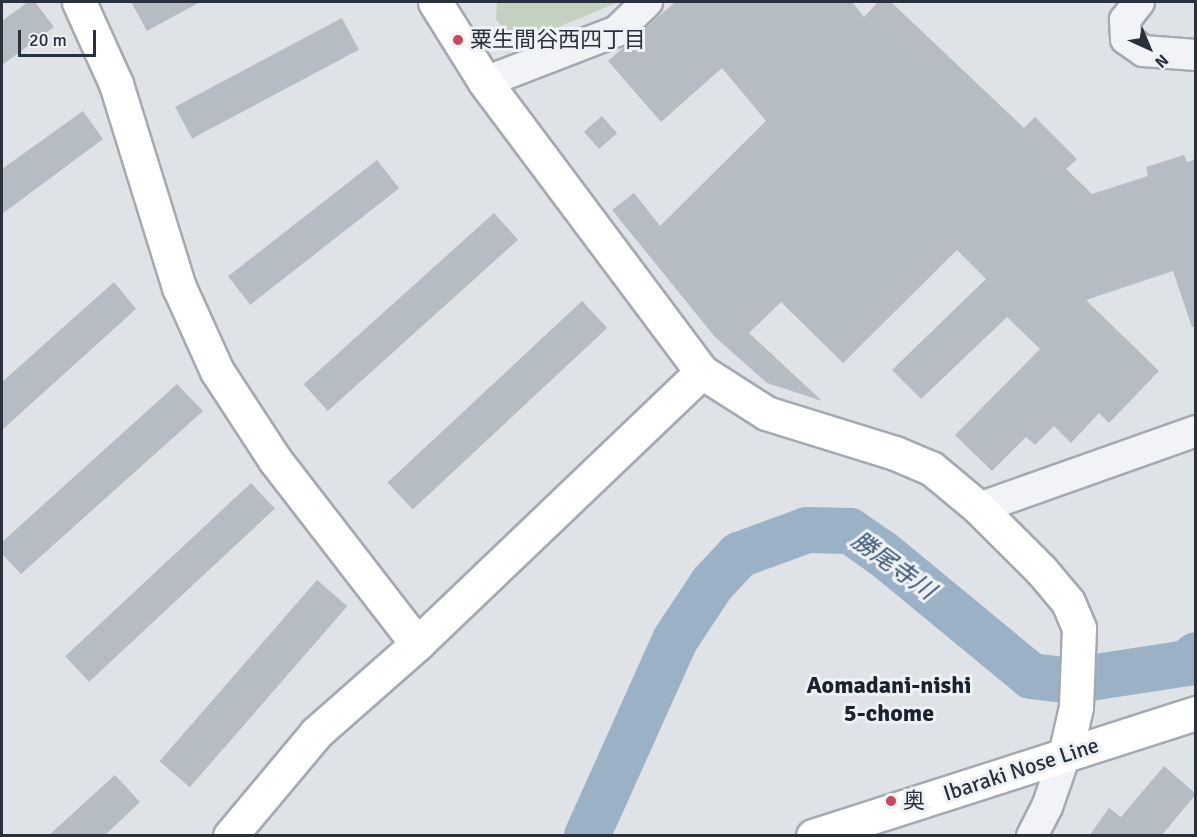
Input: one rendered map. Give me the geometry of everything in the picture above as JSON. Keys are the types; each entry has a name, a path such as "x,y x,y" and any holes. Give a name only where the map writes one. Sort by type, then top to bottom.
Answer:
{"street":[{"path":"79,2 116,84 179,287 217,371 274,460 417,644"},
{"path":"435,2 485,82 702,372 766,413 895,453 931,468 979,508 1042,571 1068,602 1079,628 1076,707 1065,755 1047,807 1032,836"},
{"path":"485,82 617,32 647,2"},
{"path":"1139,2 1125,20 1126,39 1143,51 1196,55"},
{"path":"230,836 316,733 417,644 702,372"},
{"path":"979,508 1196,431"},
{"name":"Ibaraki Nose Line","path":"813,836 1196,713"}],"green space":[{"path":"497,2 619,2 515,45 496,19"}],"building":[{"path":"28,2 35,2 54,27 2,65 2,21"},
{"path":"131,2 200,2 147,31"},
{"path":"675,2 852,2 864,17 878,2 891,2 1024,128 1035,117 1077,159 1066,169 1092,194 1148,176 1146,167 1184,155 1187,162 1196,159 1196,326 1192,327 1173,271 1086,300 1159,371 1109,423 1099,413 1071,443 1054,426 1035,445 1026,437 992,471 955,435 1040,349 1007,317 921,399 892,370 986,279 957,250 843,363 781,302 749,333 822,401 767,383 715,337 612,210 634,193 660,226 766,121 722,68 661,122 608,61"},
{"path":"342,18 359,50 192,139 175,107"},
{"path":"83,111 103,139 2,214 2,169"},
{"path":"602,116 617,133 599,149 584,132"},
{"path":"377,160 399,188 250,305 228,276"},
{"path":"494,213 518,240 328,411 304,384"},
{"path":"114,282 136,309 2,430 2,382"},
{"path":"582,301 607,328 413,509 387,482"},
{"path":"177,384 203,411 21,574 2,554 2,542"},
{"path":"251,483 275,509 89,682 65,656"},
{"path":"317,580 347,606 190,787 160,761"},
{"path":"1164,766 1196,794 1161,836 1089,836 1109,808 1121,817"},
{"path":"115,775 140,802 104,836 48,836"}],"waterway":[{"name":"勝尾寺川","path":"587,836 675,640 712,584 739,555 807,530 850,531 882,553 1031,676 1070,681 1188,663 1196,655"}],"place":[{"name":"粟生間谷西四丁目","path":"458,40"},
{"name":"奥","path":"891,801"}],"district":[{"name":"Aomadani-nishi 5-chome","path":"889,700"}]}
